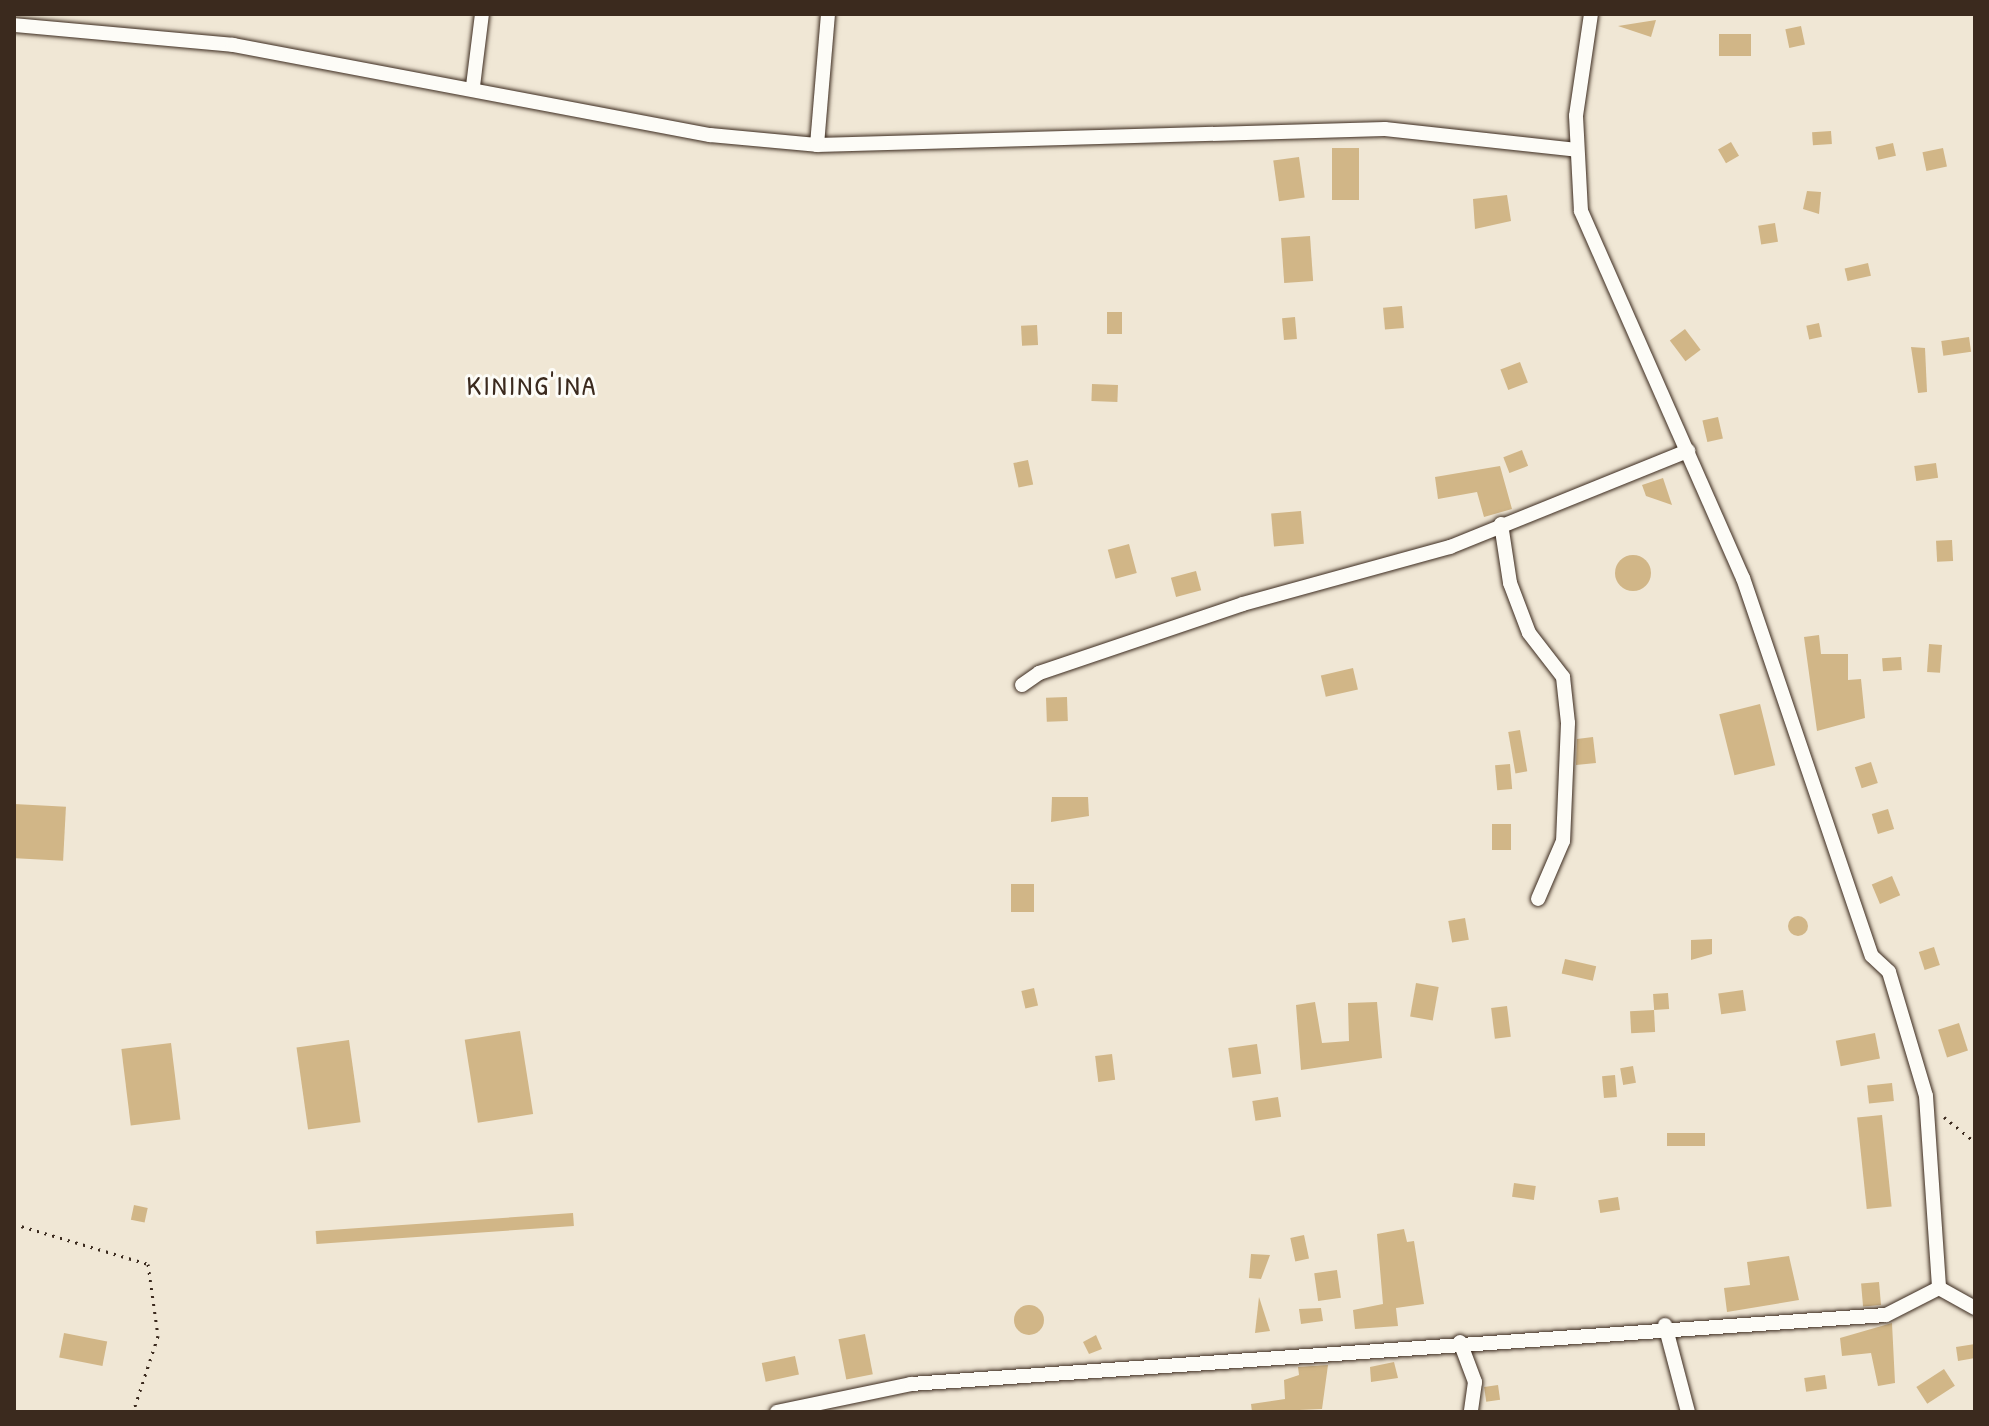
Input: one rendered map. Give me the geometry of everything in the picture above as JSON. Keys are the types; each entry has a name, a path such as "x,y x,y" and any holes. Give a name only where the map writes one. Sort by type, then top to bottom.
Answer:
{"street":[{"path":"473,86 482,14"},
{"path":"817,145 828,14"},
{"path":"1591,14 1577,150 1581,211 1743,578 1872,956 1889,972 1926,1096 1939,1288"},
{"path":"14,25 233,45 473,86 710,135 817,145 1385,129 1577,150"},
{"path":"1022,685 1039,673 1243,604 1450,547 1688,451"},
{"path":"1501,524 1510,583 1529,633 1563,677 1568,723 1563,841 1538,899"},
{"path":"1939,1288 1975,1308"},
{"path":"777,1412 911,1384 1665,1325 1886,1315 1939,1288"},
{"path":"1665,1325 1688,1412"},
{"path":"1460,1342 1475,1382 1471,1412"}],"path":[{"path":"1926,1096 1975,1142"},
{"path":"14,1224 148,1264 158,1336 133,1412"}],"building":[{"path":"1656,20 1651,37 1618,26"},
{"path":"1801,26 1805,45 1789,48 1785,29"},
{"path":"1719,34 1751,34 1751,56 1719,56"},
{"path":"1831,131 1832,144 1813,145 1812,132"},
{"path":"1731,142 1739,156 1726,163 1718,150"},
{"path":"1893,143 1896,156 1878,160 1875,147"},
{"path":"1332,148 1359,148 1359,200 1332,200"},
{"path":"1943,148 1947,167 1926,171 1922,152"},
{"path":"1299,157 1305,198 1279,201 1273,161"},
{"path":"1807,191 1821,192 1819,214 1803,209"},
{"path":"1507,195 1511,221 1475,229 1473,199"},
{"path":"1775,223 1778,242 1761,244 1758,226"},
{"path":"1310,236 1313,281 1284,283 1281,238"},
{"path":"1868,263 1871,276 1848,281 1845,268"},
{"path":"1402,306 1404,328 1385,330 1383,308"},
{"path":"1107,312 1122,312 1122,334 1107,334"},
{"path":"1295,317 1297,339 1284,340 1282,318"},
{"path":"1819,323 1822,337 1809,339 1806,326"},
{"path":"1037,325 1038,345 1022,346 1021,326"},
{"path":"1685,329 1701,350 1685,361 1670,340"},
{"path":"1969,337 1971,352 1943,356 1941,341"},
{"path":"1911,347 1925,348 1927,392 1918,393"},
{"path":"1520,362 1528,383 1508,390 1500,370"},
{"path":"1092,384 1118,385 1117,402 1091,401"},
{"path":"1718,417 1723,438 1707,442 1702,421"},
{"path":"1522,450 1528,466 1509,473 1503,457"},
{"path":"1028,460 1033,484 1019,488 1013,463"},
{"path":"1936,463 1938,478 1916,481 1914,466"},
{"path":"1500,466 1512,509 1484,517 1477,492 1438,499 1435,477"},
{"path":"1663,478 1672,505 1646,496 1642,485"},
{"path":"1301,511 1304,544 1274,546 1271,514"},
{"path":"1952,540 1953,561 1937,562 1936,541"},
{"path":"1129,544 1137,573 1116,579 1108,550"},
{"path":"1633,555 1645,561 1651,573 1645,585 1633,591 1621,585 1615,573 1621,561"},
{"path":"1196,571 1201,590 1176,597 1171,578"},
{"path":"1819,635 1821,654 1848,654 1848,680 1861,679 1865,718 1817,731 1804,637"},
{"path":"1929,644 1942,645 1940,673 1927,672"},
{"path":"1901,657 1902,670 1883,671 1882,658"},
{"path":"1353,668 1358,689 1326,697 1321,675"},
{"path":"1067,697 1068,721 1047,722 1046,698"},
{"path":"1760,704 1775,765 1734,775 1719,714"},
{"path":"1520,730 1527,771 1515,773 1508,732"},
{"path":"1593,737 1596,763 1576,765 1577,739"},
{"path":"1871,762 1878,783 1862,788 1855,767"},
{"path":"1510,764 1512,789 1497,790 1495,765"},
{"path":"1052,797 1088,797 1089,816 1051,822"},
{"path":"14,804 66,807 63,861 14,858"},
{"path":"1888,809 1894,829 1878,834 1872,814"},
{"path":"1492,824 1511,824 1511,850 1492,850"},
{"path":"1892,876 1900,895 1880,904 1872,885"},
{"path":"1011,884 1034,884 1034,912 1011,912"},
{"path":"1798,916 1805,919 1808,926 1805,933 1798,936 1791,933 1788,926 1791,919"},
{"path":"1465,918 1469,940 1452,943 1448,921"},
{"path":"1712,939 1712,954 1691,960 1691,940"},
{"path":"1934,947 1940,965 1925,970 1919,952"},
{"path":"1565,959 1596,966 1593,981 1562,974"},
{"path":"1416,983 1439,987 1433,1020 1410,1016"},
{"path":"1034,988 1038,1006 1025,1008 1021,991"},
{"path":"1743,990 1746,1011 1721,1014 1718,993"},
{"path":"1668,993 1669,1009 1654,1010 1653,994"},
{"path":"1315,1002 1322,1043 1349,1041 1348,1003 1377,1002 1382,1058 1301,1070 1296,1005"},
{"path":"1507,1006 1511,1037 1495,1039 1491,1008"},
{"path":"1654,1010 1655,1032 1631,1033 1630,1011"},
{"path":"1959,1023 1968,1051 1947,1057 1938,1030"},
{"path":"520,1031 533,1114 478,1123 465,1040"},
{"path":"1875,1033 1880,1059 1841,1066 1836,1041"},
{"path":"349,1040 361,1122 308,1130 297,1047"},
{"path":"171,1043 180,1119 131,1126 121,1049"},
{"path":"1257,1044 1261,1074 1232,1078 1228,1048"},
{"path":"1112,1054 1115,1080 1098,1082 1095,1056"},
{"path":"1633,1066 1636,1083 1623,1085 1620,1068"},
{"path":"1615,1075 1617,1097 1604,1098 1602,1076"},
{"path":"1892,1083 1894,1101 1869,1104 1867,1086"},
{"path":"1278,1097 1281,1117 1255,1121 1252,1101"},
{"path":"1882,1115 1892,1206 1867,1209 1857,1118"},
{"path":"1667,1133 1705,1133 1705,1146 1667,1146"},
{"path":"1514,1183 1536,1186 1534,1200 1512,1197"},
{"path":"1618,1197 1620,1210 1600,1213 1598,1200"},
{"path":"134,1205 148,1208 145,1223 131,1220"},
{"path":"573,1213 574,1226 317,1244 316,1231"},
{"path":"1404,1229 1407,1242 1414,1241 1424,1304 1396,1308 1398,1326 1355,1329 1353,1310 1383,1304 1377,1234"},
{"path":"1304,1235 1309,1258 1295,1261 1290,1238"},
{"path":"1251,1254 1270,1255 1261,1279 1249,1278"},
{"path":"1789,1256 1799,1300 1727,1312 1724,1288 1750,1285 1747,1262"},
{"path":"1337,1270 1341,1298 1318,1301 1314,1273"},
{"path":"1879,1282 1881,1305 1863,1306 1861,1284"},
{"path":"1259,1297 1270,1331 1255,1333"},
{"path":"1029,1305 1040,1309 1044,1320 1040,1331 1029,1335 1018,1331 1014,1320 1018,1309"},
{"path":"1321,1308 1323,1321 1301,1324 1299,1309"},
{"path":"1892,1323 1895,1383 1878,1386 1871,1353 1842,1356 1840,1338"},
{"path":"64,1333 107,1341 102,1366 59,1358"},
{"path":"865,1334 873,1374 846,1379 838,1339"},
{"path":"1096,1335 1102,1349 1089,1354 1083,1342"},
{"path":"1975,1344 1975,1358 1958,1361 1956,1347"},
{"path":"795,1356 799,1375 766,1382 762,1363"},
{"path":"1394,1362 1398,1378 1371,1382 1370,1367"},
{"path":"1328,1365 1322,1409 1252,1412 1251,1404 1285,1399 1284,1380 1299,1375 1298,1367"},
{"path":"1944,1369 1955,1386 1927,1404 1916,1387"},
{"path":"1825,1375 1827,1389 1806,1392 1804,1378"},
{"path":"1498,1385 1500,1400 1486,1402 1484,1387"}],"district":[{"name":"KINING'INA","path":"532,385"}]}
